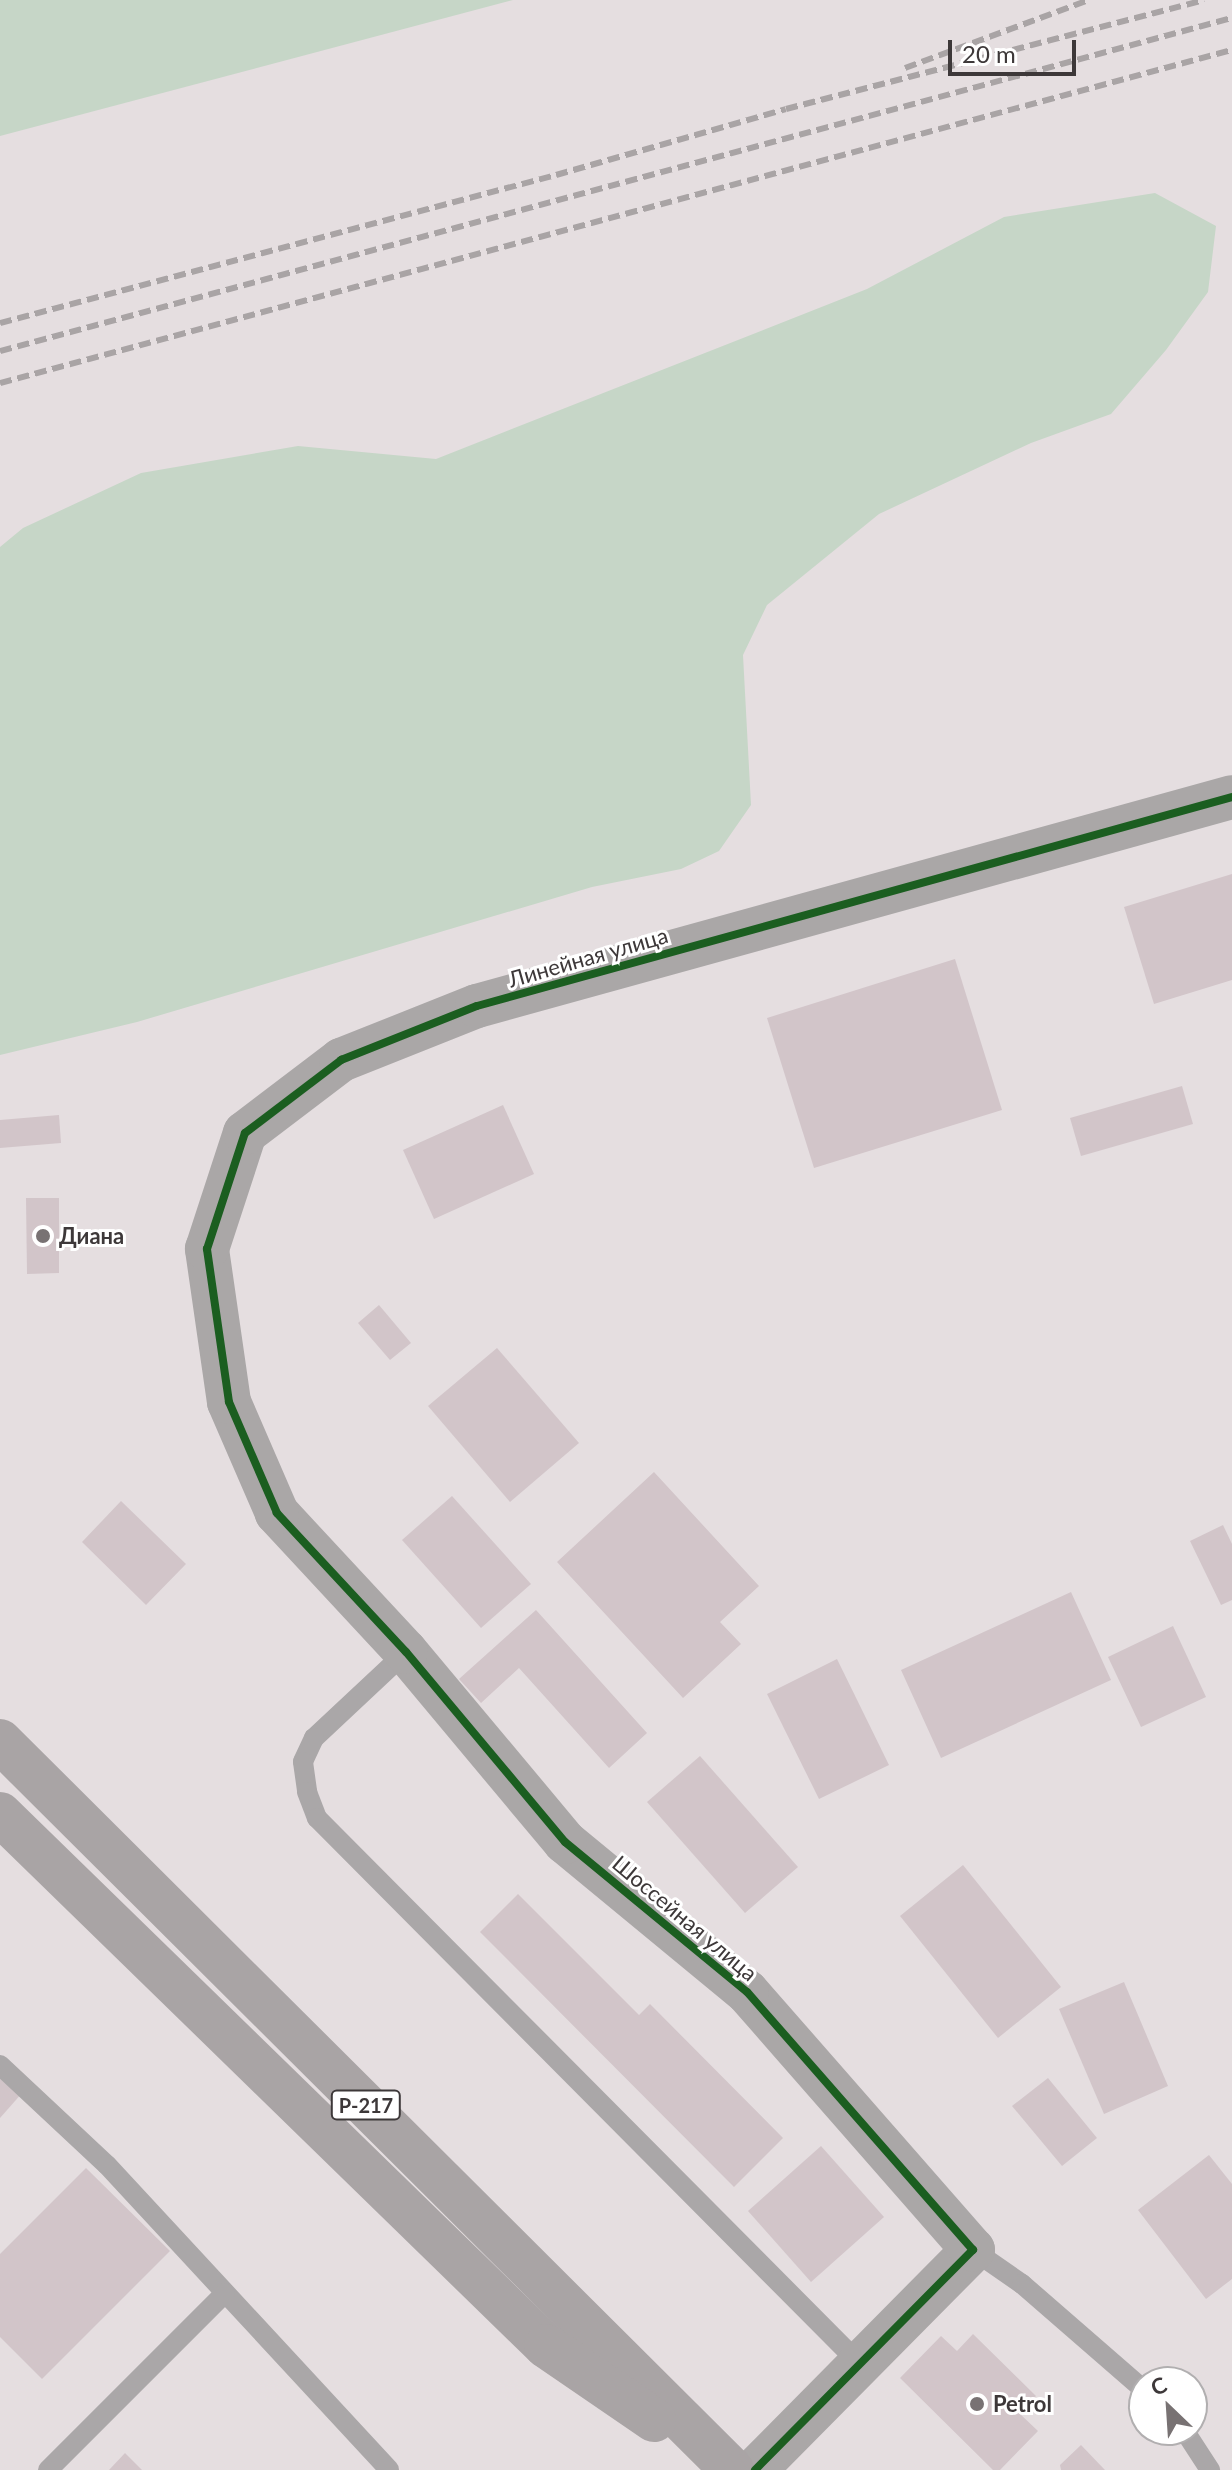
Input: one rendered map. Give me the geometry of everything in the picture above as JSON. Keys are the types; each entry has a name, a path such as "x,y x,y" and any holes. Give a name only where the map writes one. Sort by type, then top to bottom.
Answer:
{"highway":[{"name":"Р-217","path":"0,1741 730,2470"},
{"name":"Р-217","path":"0,1814 546,2346 730,2470"}],"street":[{"name":"Линейная улица","path":"229,1402 207,1249 245,1133 341,1060 477,1006 1232,797"},
{"name":"Шоссейная улица","path":"229,1402 277,1513 406,1652 565,1842 747,1992 973,2250"},
{"path":"755,2470 973,2250"}],"lane":[{"path":"406,1652 314,1738 303,1762 307,1792 317,1818 860,2364"},
{"path":"0,2065 107,2165 389,2470"},
{"path":"973,2250 1022,2284 1128,2376"},
{"path":"48,2470 225,2293"},
{"path":"1194,2446 1210,2470"}],"green space":[{"path":"0,0 513,0 0,136"},
{"path":"1155,193 1216,226 1208,292 1166,350 1111,414 1031,443 879,514 767,605 743,655 751,805 719,851 681,869 592,887 137,1022 0,1055 0,547 23,528 141,473 298,446 436,459 867,289 1004,217"}],"building":[{"path":"1232,874 1232,980 1154,1004 1124,907"},
{"path":"955,959 1002,1110 814,1168 767,1018"},
{"path":"1182,1086 1193,1124 1081,1156 1070,1118"},
{"path":"503,1105 534,1174 434,1219 403,1150"},
{"path":"59,1115 61,1143 0,1148 0,1120"},
{"name":"Диана","path":"26,1198 59,1198 59,1273 27,1274"},
{"path":"379,1305 411,1343 390,1360 358,1323"},
{"path":"497,1348 579,1443 510,1502 428,1406"},
{"path":"654,1472 759,1586 720,1622 741,1644 683,1698 557,1562"},
{"path":"452,1496 531,1584 481,1628 402,1540"},
{"path":"121,1501 186,1564 146,1605 82,1542"},
{"path":"1223,1525 1232,1544 1232,1600 1221,1605 1190,1541"},
{"path":"1071,1592 1111,1680 941,1758 901,1670"},
{"path":"536,1610 647,1733 609,1768 519,1668 481,1703 459,1679"},
{"path":"1173,1626 1206,1697 1141,1727 1108,1657"},
{"path":"837,1659 889,1765 819,1799 767,1694"},
{"path":"700,1756 798,1867 745,1913 647,1802"},
{"path":"963,1865 1061,1987 998,2038 900,1916"},
{"path":"518,1894 639,2015 650,2004 783,2138 734,2187 480,1932"},
{"path":"1124,1982 1168,2086 1104,2114 1059,2009"},
{"path":"0,2072 23,2092 0,2118"},
{"path":"1048,2078 1097,2138 1062,2166 1012,2106"},
{"path":"821,2146 884,2217 811,2282 748,2211"},
{"path":"1209,2155 1232,2184 1232,2279 1206,2299 1138,2210"},
{"path":"86,2168 170,2251 42,2379 0,2337 0,2254"},
{"name":"Petrol","path":"973,2334 1036,2396 1019,2413 1038,2431 1000,2470 993,2470 900,2378 941,2336 957,2351"},
{"path":"1081,2445 1105,2470 1061,2470 1060,2465"},
{"path":"125,2453 142,2470 109,2470"}],"railway":[{"path":"905,68 1089,0"},
{"path":"0,323 556,175 786,109 1204,0"},
{"path":"0,351 1232,18"},
{"path":"0,383 1232,50"}],"cycle path":[{"path":"755,2470 973,2250 747,1992 565,1842 406,1652 277,1513 229,1402 207,1249 245,1133 341,1060 477,1006 1232,797"}],"place":[{"name":"Диана","path":"43,1236"},
{"name":"Petrol","path":"977,2404"}]}
